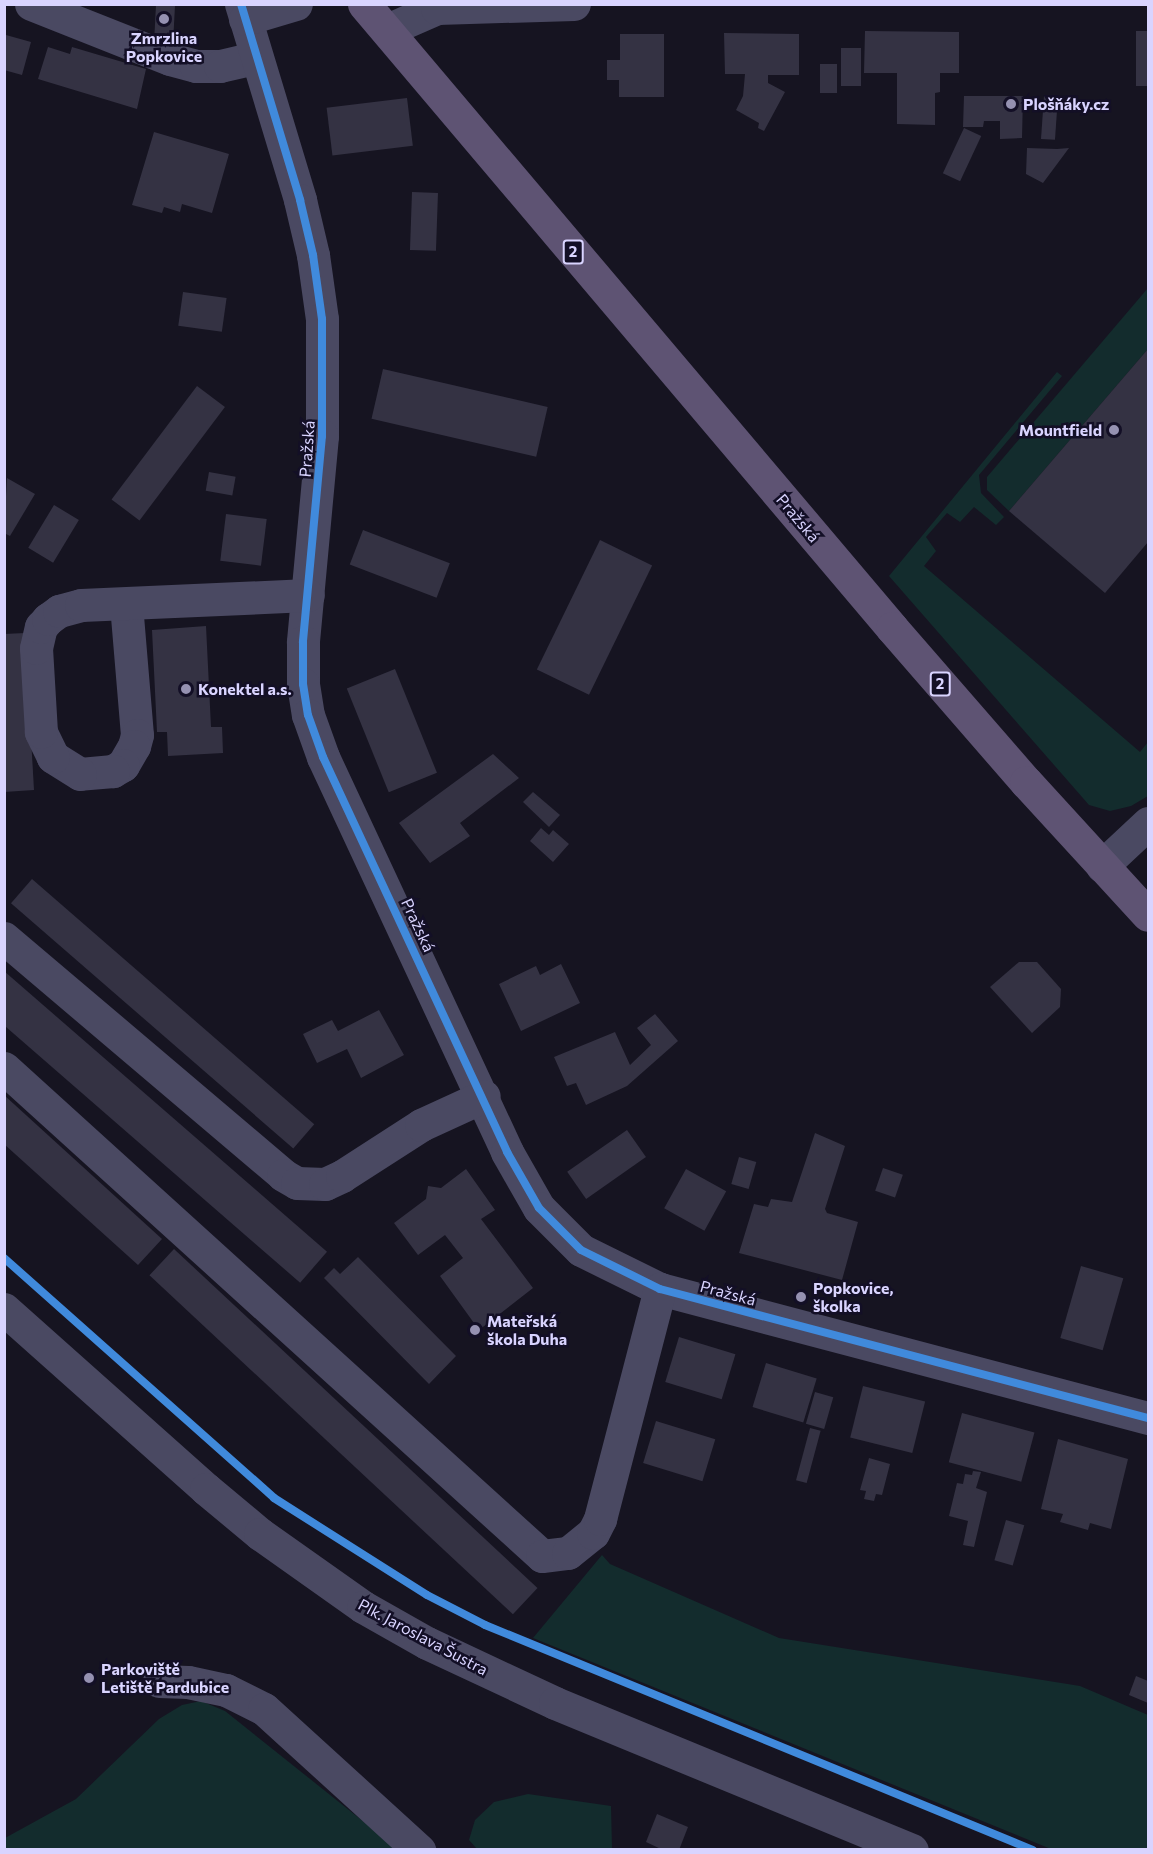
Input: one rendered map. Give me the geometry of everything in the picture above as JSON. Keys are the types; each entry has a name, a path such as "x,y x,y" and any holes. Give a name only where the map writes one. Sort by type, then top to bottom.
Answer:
{"main road":[{"name":"Pražská","path":"364,4 884,620 1102,866 1149,915"}],"street":[{"path":"31,4 170,60 220,66 255,58"},
{"name":"Pražská","path":"296,4 243,12 255,58 300,200 313,255 322,319 322,436 308,595 303,684 323,757 524,1183 558,1230 605,1264 660,1289 1149,1418"},
{"path":"387,30 436,8 574,4"},
{"path":"126,604 137,735 134,746 123,765 113,771 80,774 53,757 41,732 38,635 48,620 69,608 126,604 308,595"},
{"path":"1102,866 1149,823"},
{"path":"4,938 283,1175 297,1183 325,1184 342,1176 421,1125 484,1096"},
{"path":"4,1068 543,1556 568,1553 592,1533 600,1519 660,1289"},
{"name":"Plk. Jaroslava Šustra","path":"4,1309 250,1527 363,1607 427,1643 546,1699 912,1850"},
{"path":"159,1681 188,1682 226,1690 264,1708 419,1850"}],"green space":[{"path":"1148,288 1148,349 1009,511 987,490 987,477"},
{"path":"1057,372 1062,376 979,475 981,493 1004,517 996,525 974,507 960,522 947,513 926,537 936,551 924,566 1140,752 1148,742 1148,796 1131,806 1110,811 1089,805 889,576"},
{"path":"602,1555 610,1564 779,1638 1080,1686 1148,1715 1148,1849 1051,1849 533,1638"},
{"path":"201,1701 225,1711 399,1850 5,1850 5,1838 76,1799 159,1719 182,1705"},
{"path":"528,1794 611,1806 612,1849 477,1849 469,1840 475,1820 494,1802"}],"building":[{"path":"156,5 175,6 174,34 155,33"},
{"path":"865,31 959,32 959,73 940,73 940,92 935,93 935,125 897,124 897,73 864,73"},
{"path":"1136,31 1148,31 1148,86 1136,86"},
{"path":"724,33 799,34 799,75 768,75 768,83 785,92 764,131 758,128 759,123 736,110 743,96 745,74 725,74"},
{"path":"620,34 664,34 664,97 619,97 619,80 607,80 607,60 620,60"},
{"path":"6,35 31,42 22,75 4,70"},
{"path":"48,47 70,54 72,47 146,69 137,109 38,79"},
{"path":"841,48 861,48 861,86 841,86"},
{"path":"820,64 837,64 837,93 820,93"},
{"path":"964,96 1023,96 1022,138 1000,139 1000,121 984,121 983,127 963,127"},
{"path":"1044,96 1058,97 1055,140 1041,139"},
{"path":"407,98 413,146 332,156 327,108"},
{"path":"964,128 981,136 960,181 943,173"},
{"path":"154,132 229,154 212,213 182,204 180,212 164,207 162,213 132,205"},
{"path":"1027,148 1069,148 1043,183 1026,174"},
{"path":"412,192 438,193 436,251 410,250"},
{"path":"183,292 227,298 222,332 178,326"},
{"name":"Mountfield","path":"1148,349 1148,542 1105,593 1009,511"},
{"path":"383,369 548,407 536,457 372,419"},
{"path":"197,386 225,407 139,520 112,499"},
{"path":"209,472 236,477 232,495 206,491"},
{"path":"7,478 35,494 10,536 4,533"},
{"path":"54,505 79,520 53,563 28,548"},
{"path":"226,514 267,519 261,566 220,561"},
{"path":"363,530 450,563 437,598 350,565"},
{"path":"600,540 652,565 589,695 537,669"},
{"path":"206,626 211,727 222,727 223,753 168,756 167,732 157,732 152,630"},
{"path":"25,633 34,790 4,792 4,634"},
{"path":"395,669 437,773 389,792 347,688"},
{"path":"493,754 519,778 460,823 470,836 430,863 399,823"},
{"path":"533,792 560,815 549,827 523,802"},
{"path":"541,828 549,835 553,830 569,844 553,862 530,841"},
{"path":"32,879 314,1124 293,1149 11,903"},
{"path":"1019,962 1037,962 1061,989 1060,1007 1032,1033 990,987"},
{"path":"561,964 580,1003 521,1031 499,984 536,966 540,975"},
{"path":"4,971 327,1252 300,1283 4,1025"},
{"path":"379,1010 404,1055 361,1078 347,1049 317,1063 303,1034 332,1020 338,1031"},
{"path":"655,1014 678,1041 627,1086 586,1105 576,1083 567,1086 554,1057 615,1032 630,1065 651,1045 637,1028"},
{"path":"4,1095 162,1239 138,1265 4,1144"},
{"path":"627,1130 646,1157 586,1199 567,1172"},
{"path":"815,1133 845,1146 825,1209 827,1213 858,1222 842,1280 739,1253 754,1204 768,1207 771,1199 792,1202"},
{"path":"739,1157 756,1162 749,1189 731,1184"},
{"path":"883,1168 903,1175 895,1198 875,1191"},
{"path":"466,1169 495,1210 481,1219 533,1288 479,1330 440,1276 463,1258 445,1235 418,1255 394,1223 426,1199 428,1186 441,1188"},
{"path":"686,1169 726,1191 704,1231 664,1208"},
{"path":"174,1249 537,1588 513,1614 149,1275"},
{"path":"358,1257 456,1356 429,1384 324,1278 334,1268 340,1274"},
{"path":"1081,1266 1123,1278 1103,1350 1060,1338"},
{"path":"679,1337 735,1354 722,1399 665,1382"},
{"path":"766,1363 817,1378 803,1422 753,1407"},
{"path":"863,1386 925,1401 912,1453 850,1437"},
{"path":"815,1392 833,1397 824,1429 806,1424"},
{"path":"962,1413 1034,1432 1021,1482 949,1462"},
{"path":"656,1421 715,1439 702,1481 643,1463"},
{"path":"810,1428 821,1431 807,1483 796,1480"},
{"path":"1058,1439 1128,1459 1111,1529 1090,1523 1088,1530 1060,1522 1063,1514 1041,1509"},
{"path":"869,1458 890,1464 882,1495 876,1494 874,1501 864,1499 866,1491 860,1490"},
{"path":"973,1471 981,1472 976,1488 987,1492 974,1547 963,1545 968,1521 949,1516 957,1483 963,1484 965,1474 972,1475"},
{"path":"1006,1520 1024,1525 1013,1566 994,1560"},
{"path":"1136,1676 1148,1681 1148,1703 1129,1695"},
{"path":"657,1814 688,1827 679,1850 663,1850 646,1842"}],"cycle path":[{"path":"241,4 300,200 313,255 322,319 322,436 303,642 303,684 308,715 323,757 507,1152 539,1208 581,1250 660,1289 1148,1418"},
{"path":"4,1258 274,1498 427,1595 485,1625 1033,1850"}],"place":[{"name":"Zmrzlina Popkovice","path":"164,19"},
{"name":"Plošňáky.cz","path":"1011,104"},
{"name":"Mountfield","path":"1114,430"},
{"name":"Konektel a.s.","path":"186,689"},
{"name":"Popkovice, školka","path":"801,1297"},
{"name":"Mateřská škola Duha","path":"475,1330"},
{"name":"Parkoviště Letiště Pardubice","path":"89,1678"}]}
